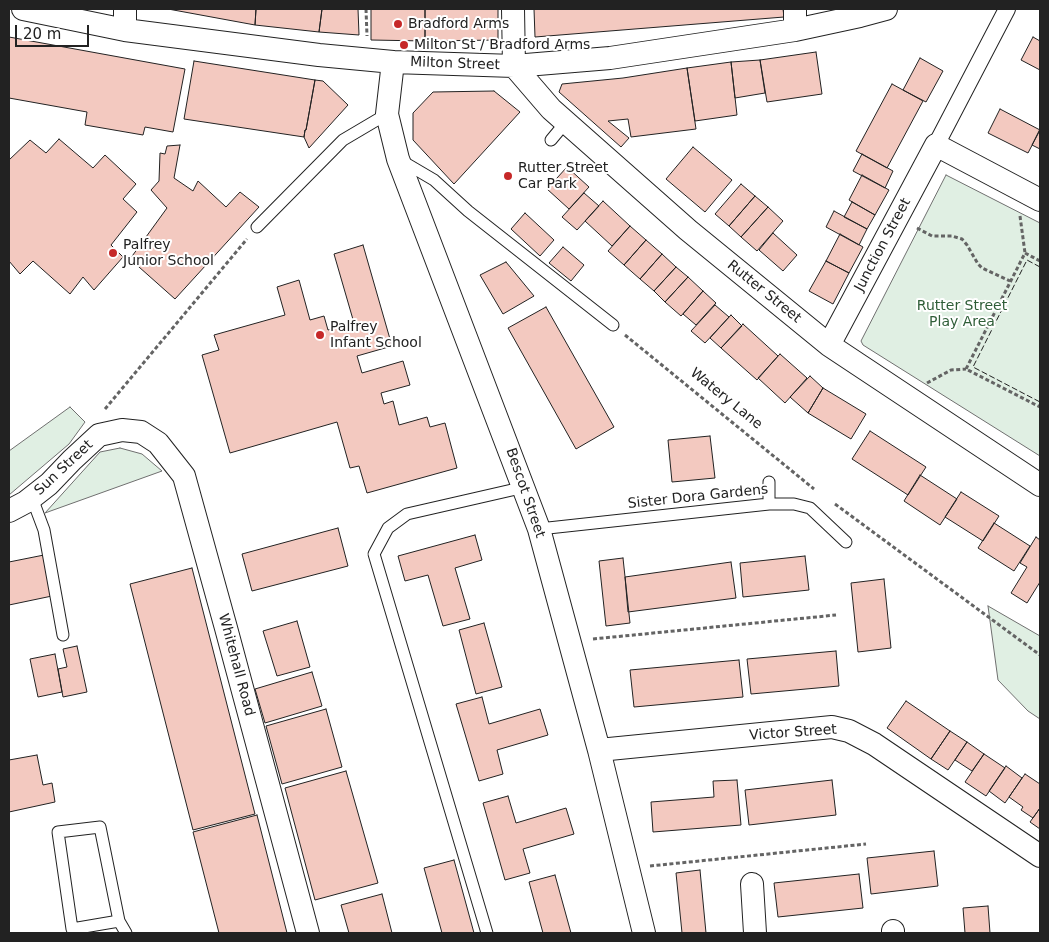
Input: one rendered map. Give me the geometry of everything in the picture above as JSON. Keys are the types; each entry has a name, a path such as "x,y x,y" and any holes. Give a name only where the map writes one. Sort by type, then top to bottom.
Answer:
{"street":[{"name":"Milton Street","path":"23,9 125,19 319,55 393,62 514,66 610,58 795,19 860,16 886,9"},
{"path":"513,9 514,66"},
{"path":"1007,9 936,145 1035,197"},
{"name":"Bescot Street","path":"393,62 386,114 398,159 525,488 539,529 630,868 644,933"},
{"name":"Rutter Street","path":"514,66 566,122 688,230 829,345 1040,484"},
{"name":"Junction Street","path":"829,345 936,145"},
{"name":"Sun Street","path":"9,511 32,498 49,484 99,435 122,430"},
{"name":"Whitehall Road","path":"122,430 142,432 158,443 184,476 308,933"},
{"name":"Victor Street","path":"599,750 832,727 849,730 874,744 1040,856"},
{"path":"752,884 755,933"}],"lane":[{"path":"257,227 343,140 386,114"},
{"path":"551,140 566,122"},
{"path":"398,159 434,180 481,216 613,325"},
{"path":"768,482 769,504"},
{"path":"487,933 374,554 388,528 407,514 525,488"},
{"path":"32,498 44,530 62,635"},
{"name":"Sister Dora Gardens","path":"539,529 769,504 794,504 810,508 846,542"},
{"path":"119,921 72,928 58,832 100,827 119,921 126,933"}],"path":[{"path":"966,369 1025,253 1020,212 1035,197"},
{"path":"897,218 932,236 952,236 962,239 982,268 1010,281"},
{"path":"99,435 97,429 98,417 121,387 257,227"},
{"path":"1025,253 1040,261"},
{"name":"Watery Lane","path":"613,325 794,474 818,491"},
{"path":"914,402 926,384 932,380 951,370 966,369 1040,407"},
{"path":"834,503 1040,655"},
{"path":"569,641 836,615"},
{"path":"630,868 866,844"}],"green space":[{"name":"Rutter Street Play Area","path":"946,175 1040,223 1040,456 863,345 861,341"},
{"path":"70,407 85,422 69,444 9,495 9,451"},
{"path":"120,448 142,454 162,471 45,513 100,452"},
{"path":"988,606 1040,636 1040,719 1028,711 998,680"}],"building":[{"path":"168,9 256,9 255,25"},
{"path":"256,9 322,9 319,32 255,25"},
{"path":"322,9 358,9 359,35 319,32"},
{"name":"Bradford Arms","path":"371,9 425,9 425,41 371,40"},
{"path":"425,9 498,9 498,40 425,41"},
{"path":"534,9 783,9 784,17 535,37"},
{"path":"9,37 185,69 173,132 145,127 143,135 85,125 87,112 9,98"},
{"path":"1033,37 1040,41 1040,70 1021,60"},
{"path":"816,52 822,94 767,102 760,60"},
{"path":"920,58 943,71 926,102 903,90"},
{"path":"760,60 765,93 735,98 731,62"},
{"path":"194,61 315,80 304,137 184,119"},
{"path":"731,62 737,115 695,121 687,68"},
{"path":"687,68 696,129 631,137 628,119 608,121 629,138 621,147 559,92 562,84 623,78"},
{"path":"315,80 323,81 348,105 309,148 304,137"},
{"path":"892,84 923,101 887,168 856,151"},
{"path":"494,91 520,112 454,184 413,140 413,113 433,92"},
{"path":"1000,109 1040,130 1028,153 988,133"},
{"path":"1040,129 1040,149 1032,145"},
{"path":"59,139 93,168 105,155 136,184 123,199 137,212 111,245 123,257 94,290 83,277 70,294 33,261 20,274 9,261 9,160 30,140 46,153"},
{"path":"180,145 174,178 193,191 198,181 226,207 240,192 259,207 175,299 130,259 167,208 151,190 159,181 160,153 165,154 167,146"},
{"path":"693,147 732,180 705,212 666,179"},
{"path":"862,154 893,171 885,188 853,171"},
{"path":"567,167 589,187 569,209 547,189"},
{"path":"862,175 889,190 875,215 849,200"},
{"path":"741,184 755,196 729,226 715,214"},
{"path":"584,193 599,206 577,230 562,217"},
{"path":"755,196 768,207 741,237 729,226"},
{"path":"603,201 630,226 612,246 585,221"},
{"path":"852,202 875,215 867,229 844,217"},
{"path":"768,207 783,221 757,251 741,237"},
{"path":"834,211 867,229 859,245 826,227"},
{"path":"525,213 554,240 540,256 511,229"},
{"path":"630,226 646,240 624,265 608,251"},
{"path":"773,233 797,255 783,271 759,250"},
{"path":"840,234 863,247 849,273 826,261"},
{"path":"646,240 662,254 640,279 624,265"},
{"path":"363,245 392,346 357,356 362,373 403,361 410,385 381,393 384,404 393,401 399,425 427,417 430,427 445,423 457,468 367,493 359,466 350,468 337,422 230,453 202,355 219,350 214,335 285,315 277,287 299,280 310,320 324,316 328,330 354,323 334,254"},
{"path":"563,247 584,265 571,281 549,263"},
{"path":"662,254 676,267 654,291 640,279"},
{"path":"826,261 849,273 833,304 809,291"},
{"path":"506,262 534,296 503,314 480,275"},
{"path":"676,267 688,277 665,302 654,291"},
{"path":"688,277 703,291 681,316 665,302"},
{"path":"703,291 716,303 696,325 683,314"},
{"path":"715,305 729,317 705,343 691,331"},
{"path":"546,307 614,427 576,449 508,328"},
{"path":"731,315 742,326 721,348 710,338"},
{"path":"743,324 778,356 757,380 721,348"},
{"path":"780,354 807,378 785,403 758,378"},
{"path":"810,376 823,388 808,413 790,397"},
{"path":"823,388 866,414 851,439 808,413"},
{"path":"870,431 926,467 908,495 852,459"},
{"path":"710,436 715,478 672,482 668,440"},
{"path":"920,475 957,499 940,525 904,501"},
{"path":"961,492 999,516 983,541 945,517"},
{"path":"994,523 1030,546 1014,571 978,548"},
{"path":"338,528 348,566 252,591 242,554"},
{"path":"475,535 482,560 455,568 470,619 443,626 428,575 405,581 398,556"},
{"path":"1036,537 1040,540 1040,582 1027,603 1011,593 1027,567 1020,563"},
{"path":"44,555 52,596 9,605 9,562"},
{"path":"805,556 809,590 743,597 740,563"},
{"path":"623,558 630,623 606,626 599,561"},
{"path":"731,562 736,598 628,612 625,577"},
{"path":"192,568 255,814 193,830 130,584"},
{"path":"884,579 891,648 858,652 851,583"},
{"path":"297,621 310,667 277,676 263,631"},
{"path":"484,623 502,687 476,694 459,630"},
{"path":"77,646 87,692 63,697 58,669 67,667 63,649"},
{"path":"836,651 839,686 751,694 747,659"},
{"path":"55,654 62,692 38,697 30,659"},
{"path":"739,660 743,697 634,707 630,670"},
{"path":"312,672 322,706 265,723 255,689"},
{"path":"482,697 489,724 540,709 548,735 497,750 503,774 479,781 456,704"},
{"path":"906,701 950,731 931,759 887,728"},
{"path":"326,709 342,767 282,784 266,726"},
{"path":"950,731 967,742 948,770 931,759"},
{"path":"967,742 984,754 972,771 955,760"},
{"path":"984,754 1005,768 986,796 965,782"},
{"path":"37,755 43,785 52,783 55,802 9,812 9,760"},
{"path":"1006,766 1022,778 1005,803 989,791"},
{"path":"346,771 378,883 315,900 285,788"},
{"path":"1025,774 1040,784 1040,808 1033,818 1021,810 1023,807 1009,797"},
{"path":"737,780 741,825 653,832 651,802 714,797 713,781"},
{"path":"832,780 836,815 749,825 745,790"},
{"path":"508,796 516,823 566,808 574,834 523,849 530,873 505,880 483,803"},
{"path":"1040,808 1040,829 1030,822"},
{"path":"257,815 287,933 219,933 193,832"},
{"path":"934,851 938,886 871,894 867,858"},
{"path":"454,860 474,933 442,933 424,868"},
{"path":"700,870 706,933 682,933 676,873"},
{"path":"859,874 863,908 778,917 774,883"},
{"path":"555,875 571,933 543,933 529,882"},
{"path":"382,894 392,933 349,933 341,905"},
{"path":"988,906 990,933 965,933 963,908"}],"fence":[{"path":"1040,267 1027,260 973,367 1040,402"}],"place":[{"name":"Bradford Arms","path":"398,24"},
{"name":"Milton St / Bradford Arms","path":"404,45"},
{"name":"Rutter Street Car Park","path":"508,176"},
{"name":"Palfrey Junior School","path":"113,253"},
{"name":"Palfrey Infant School","path":"320,335"}]}
